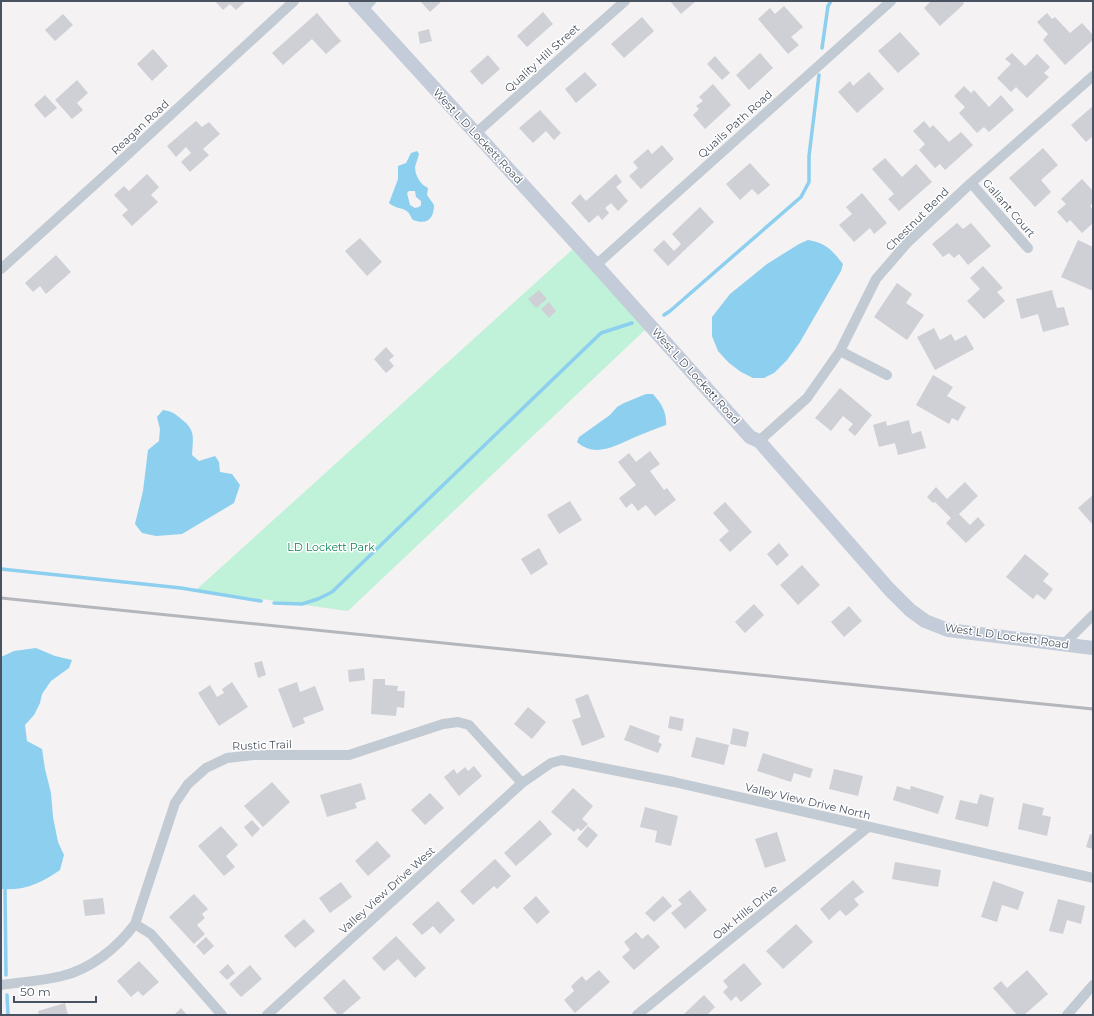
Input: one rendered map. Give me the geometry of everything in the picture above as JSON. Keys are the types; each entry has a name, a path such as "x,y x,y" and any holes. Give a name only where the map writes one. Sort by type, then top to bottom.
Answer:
{"main road":[{"name":"West L D Lockett Road","path":"363,4 476,133 750,437 759,442 889,589 910,610 925,621 948,630 1093,648"}],"street":[{"name":"Reagan Road","path":"1,269 294,1"},
{"name":"Quality Hill Street","path":"476,133 625,1"},
{"name":"Quails Path Road","path":"596,265 891,1"},
{"name":"Chestnut Bend","path":"759,442 807,398 840,351 876,279 908,242 1093,76"},
{"name":"Gallant Court","path":"972,183 1028,248"},
{"path":"840,351 887,375"},
{"path":"1063,644 1093,615"},
{"name":"Rustic Trail","path":"1,985 53,978 74,972 111,951 124,938 135,924 175,803 188,784 206,768 227,758 252,755 349,755 444,724 458,722 469,725 522,783"},
{"name":"Valley View Drive North","path":"522,783 552,763 562,760 674,782 1093,878"},
{"name":"Valley View Drive West","path":"267,1015 522,783"},
{"name":"Oak Hills Drive","path":"637,1015 868,827"},
{"path":"135,924 151,934 222,1015"},
{"path":"1067,1015 1093,985"}],"green space":[{"name":"LD Lockett Park","path":"574,248 647,328 348,611 196,590"}],"water":[{"path":"417,151 419,154 415,167 416,174 425,187 428,188 427,195 434,205 433,214 429,220 422,222 413,220 408,212 389,203 398,179 398,166 406,163 411,153","holes":["409,191 415,191 416,197 421,201 421,205 415,208 410,205 407,193"]},
{"path":"808,240 820,243 832,251 843,264 841,271 800,342 787,360 774,373 764,378 753,378 741,372 729,363 718,351 712,336 712,317 730,294 767,264"},
{"path":"646,394 653,394 661,404 666,416 666,425 605,449 591,449 584,447 577,442 579,437 610,415 617,407"},
{"path":"163,410 174,414 189,426 193,438 192,455 199,461 215,456 219,462 220,472 232,474 240,485 234,503 182,534 156,536 142,533 135,524 143,491 148,450 159,441 160,429 157,417"},
{"path":"36,648 55,656 72,660 69,668 51,681 42,694 40,703 34,715 25,725 27,741 42,749 51,793 53,817 58,842 64,855 60,870 46,879 18,889 1,889 1,657 14,651"}],"building":[{"path":"215,1 246,1 236,10 230,4 223,10"},
{"path":"420,1 442,1 430,12"},
{"path":"670,1 696,1 681,14"},
{"path":"931,1 965,1 963,3 964,4 940,26 924,8"},
{"path":"784,6 803,27 791,37 799,45 788,54 758,19 770,8 775,14"},
{"path":"543,12 553,24 527,47 517,36"},
{"path":"317,13 341,41 326,54 312,39 283,65 272,53"},
{"path":"1047,13 1052,19 1055,17 1070,33 1082,23 1093,35 1093,40 1065,65 1043,40 1048,34 1037,22"},
{"path":"63,14 73,25 55,41 45,30"},
{"path":"642,17 654,31 624,58 611,44"},
{"path":"429,29 432,41 420,44 418,32"},
{"path":"900,32 920,54 898,73 878,51"},
{"path":"153,49 168,66 152,81 137,64"},
{"path":"760,53 773,68 749,90 736,75"},
{"path":"1012,53 1025,66 1037,54 1050,67 1044,73 1049,77 1027,98 1016,87 1011,92 997,78 1011,64 1005,59"},
{"path":"488,55 500,69 482,85 470,71"},
{"path":"715,56 730,73 722,80 707,64"},
{"path":"585,72 597,85 576,103 565,89"},
{"path":"869,72 884,89 857,113 838,92 850,81 853,86"},
{"path":"77,80 88,93 77,103 83,110 72,119 55,100"},
{"path":"713,84 731,105 705,129 693,115 699,109 696,106 703,101 699,97"},
{"path":"964,86 971,93 974,90 989,107 1001,95 1014,110 989,132 984,127 977,133 959,113 965,107 954,96"},
{"path":"45,95 57,108 45,118 34,105"},
{"path":"1093,106 1093,138 1092,137 1086,142 1071,125"},
{"path":"540,110 561,133 554,140 546,131 533,143 519,128"},
{"path":"196,121 202,127 209,122 220,134 203,149 209,155 190,172 181,162 191,153 186,147 176,157 167,146"},
{"path":"924,121 930,128 933,125 949,142 961,132 973,145 945,170 940,164 935,168 919,150 925,144 913,131"},
{"path":"662,145 674,159 641,189 629,176 638,168 633,162 648,149 652,154"},
{"path":"1043,148 1058,165 1041,180 1051,192 1035,207 1009,178"},
{"path":"885,158 902,177 916,164 932,182 899,211 888,199 894,194 872,169"},
{"path":"750,163 770,185 758,195 752,189 740,200 726,184"},
{"path":"147,174 159,187 151,195 158,202 132,226 122,215 128,210 114,195 124,186 129,191"},
{"path":"616,174 622,182 616,187 628,201 618,211 611,203 605,208 609,213 602,220 598,215 589,223 571,203 580,194 586,201"},
{"path":"1082,179 1093,191 1093,203 1090,206 1093,210 1093,223 1082,233 1070,220 1067,223 1057,212 1066,204 1061,199"},
{"path":"862,193 887,223 874,234 870,228 854,242 839,225 852,214 846,207"},
{"path":"700,207 714,222 668,266 653,250 664,240 674,251 681,244 672,234"},
{"path":"957,223 963,229 971,223 991,246 968,265 959,254 954,258 949,253 943,257 932,244"},
{"path":"360,238 382,262 367,276 345,251"},
{"path":"1078,240 1093,247 1093,291 1061,277"},
{"path":"56,255 71,272 46,294 40,286 33,292 25,283"},
{"path":"983,266 1003,288 997,292 1005,301 984,319 967,301 980,289 970,278"},
{"path":"897,283 912,294 906,303 924,315 907,340 874,317"},
{"path":"539,290 547,299 536,308 528,299"},
{"path":"1052,290 1057,308 1064,307 1069,325 1043,332 1038,314 1021,319 1016,299"},
{"path":"549,302 556,311 549,318 541,309"},
{"path":"934,328 940,340 951,334 955,341 966,335 974,349 935,370 917,337"},
{"path":"386,347 394,356 389,360 394,366 386,373 374,359"},
{"path":"933,375 953,387 947,396 966,407 958,421 952,418 949,424 916,405"},
{"path":"840,388 872,415 855,436 848,430 853,424 843,416 831,431 815,418"},
{"path":"909,420 912,434 921,431 926,448 898,455 895,443 879,447 873,425 886,421 887,426"},
{"path":"650,451 660,464 650,471 664,490 667,488 676,500 655,516 646,505 638,511 632,503 626,508 619,498 636,485 618,462 629,453 636,462"},
{"path":"965,482 978,496 959,514 970,525 978,517 985,525 966,543 946,523 951,518 935,502 933,503 927,497 936,487 947,499"},
{"path":"1093,495 1093,525 1078,508"},
{"path":"570,501 582,520 559,534 547,515"},
{"path":"725,502 752,532 730,552 719,540 729,531 713,513"},
{"path":"779,543 789,555 777,566 767,554"},
{"path":"539,548 548,564 531,575 521,559"},
{"path":"1025,554 1049,574 1043,581 1053,589 1045,600 1037,594 1033,599 1006,577"},
{"path":"802,565 820,585 798,605 780,585"},
{"path":"754,604 764,615 745,633 735,622"},
{"path":"849,606 862,621 844,637 831,622"},
{"path":"262,661 266,675 258,678 254,663"},
{"path":"364,668 365,680 349,682 348,670"},
{"path":"373,679 385,679 385,685 398,686 397,691 405,691 404,708 397,707 396,716 371,714"},
{"path":"232,682 248,707 219,726 198,693 210,685 217,697 224,693 222,689"},
{"path":"297,682 300,692 315,686 324,710 303,718 305,723 293,728 278,689"},
{"path":"588,694 605,737 582,746 572,720 581,717 575,699"},
{"path":"528,707 546,722 532,739 514,724"},
{"path":"670,716 684,719 682,731 668,728"},
{"path":"630,725 660,736 658,742 662,744 658,753 624,740"},
{"path":"733,728 749,732 746,747 730,744"},
{"path":"696,737 729,745 724,765 691,757"},
{"path":"763,753 813,769 810,778 794,773 791,782 757,771"},
{"path":"474,766 482,776 459,796 444,777 454,769 457,774 465,767 468,771"},
{"path":"834,769 863,776 858,796 829,789"},
{"path":"272,782 290,802 263,827 244,806"},
{"path":"361,783 366,799 355,803 357,808 327,817 320,795"},
{"path":"897,786 910,790 911,786 944,796 938,814 893,800"},
{"path":"573,788 593,806 582,819 588,824 581,831 578,828 574,832 551,812"},
{"path":"430,793 444,808 425,825 411,810"},
{"path":"980,794 994,798 988,827 955,819 960,800 977,804"},
{"path":"1023,803 1044,808 1042,815 1051,817 1047,836 1018,829"},
{"path":"645,807 678,816 671,846 655,842 657,831 640,827"},
{"path":"252,820 260,829 252,837 244,827"},
{"path":"540,820 552,834 516,866 504,853"},
{"path":"221,826 238,845 226,856 235,867 224,876 198,846"},
{"path":"588,826 598,835 587,848 577,839"},
{"path":"777,832 786,861 765,868 755,839"},
{"path":"1090,834 1093,835 1093,849 1086,847"},
{"path":"377,841 391,856 368,876 355,861"},
{"path":"495,859 511,876 497,889 494,886 473,905 460,891"},
{"path":"895,862 941,870 938,887 892,879"},
{"path":"853,880 864,892 854,899 859,905 846,916 840,910 829,920 820,909"},
{"path":"993,881 1024,892 1018,910 1002,905 997,922 981,917"},
{"path":"341,882 352,897 330,913 319,898"},
{"path":"690,890 707,910 685,929 671,913 682,904 678,900"},
{"path":"194,894 208,909 202,914 205,918 197,925 205,934 194,944 169,917"},
{"path":"536,896 550,912 537,924 523,908"},
{"path":"663,896 672,906 654,922 645,913"},
{"path":"103,898 105,914 85,916 83,900"},
{"path":"1058,899 1085,906 1081,924 1067,920 1063,934 1049,931"},
{"path":"438,901 455,920 440,934 433,926 422,935 412,924"},
{"path":"304,919 315,931 295,948 284,936"},
{"path":"796,924 813,942 783,969 766,951"},
{"path":"636,932 642,939 648,934 660,947 634,970 622,957 630,950 624,942"},
{"path":"396,936 426,968 415,978 398,959 384,971 372,958"},
{"path":"206,937 214,946 204,955 196,946"},
{"path":"139,961 159,982 143,996 138,991 131,997 117,981"},
{"path":"744,963 762,984 741,1002 736,996 731,1001 723,992 728,987 723,981"},
{"path":"228,964 235,973 227,980 219,972"},
{"path":"250,965 262,979 241,997 229,984"},
{"path":"599,970 610,982 575,1013 564,1000 574,991 571,986 582,976 586,981"},
{"path":"1027,970 1048,994 1024,1015 1017,1015 993,988 1001,981 1007,988"},
{"path":"344,979 361,998 341,1015 338,1015 323,998"},
{"path":"704,995 715,1007 707,1015 683,1015"},
{"path":"65,1003 68,1015 39,1015 38,1011"},
{"path":"181,1008 187,1015 174,1015"}],"waterway":[{"path":"822,48 828,6 831,1"},
{"path":"664,315 801,197 809,182 809,156 819,75"},
{"path":"274,603 302,604 318,599 332,592 601,333 632,323"},
{"path":"1,569 181,588 261,601"},
{"path":"5,885 6,975"},
{"path":"7,995 8,1015"}],"railway":[{"path":"1,598 1093,709"}]}
